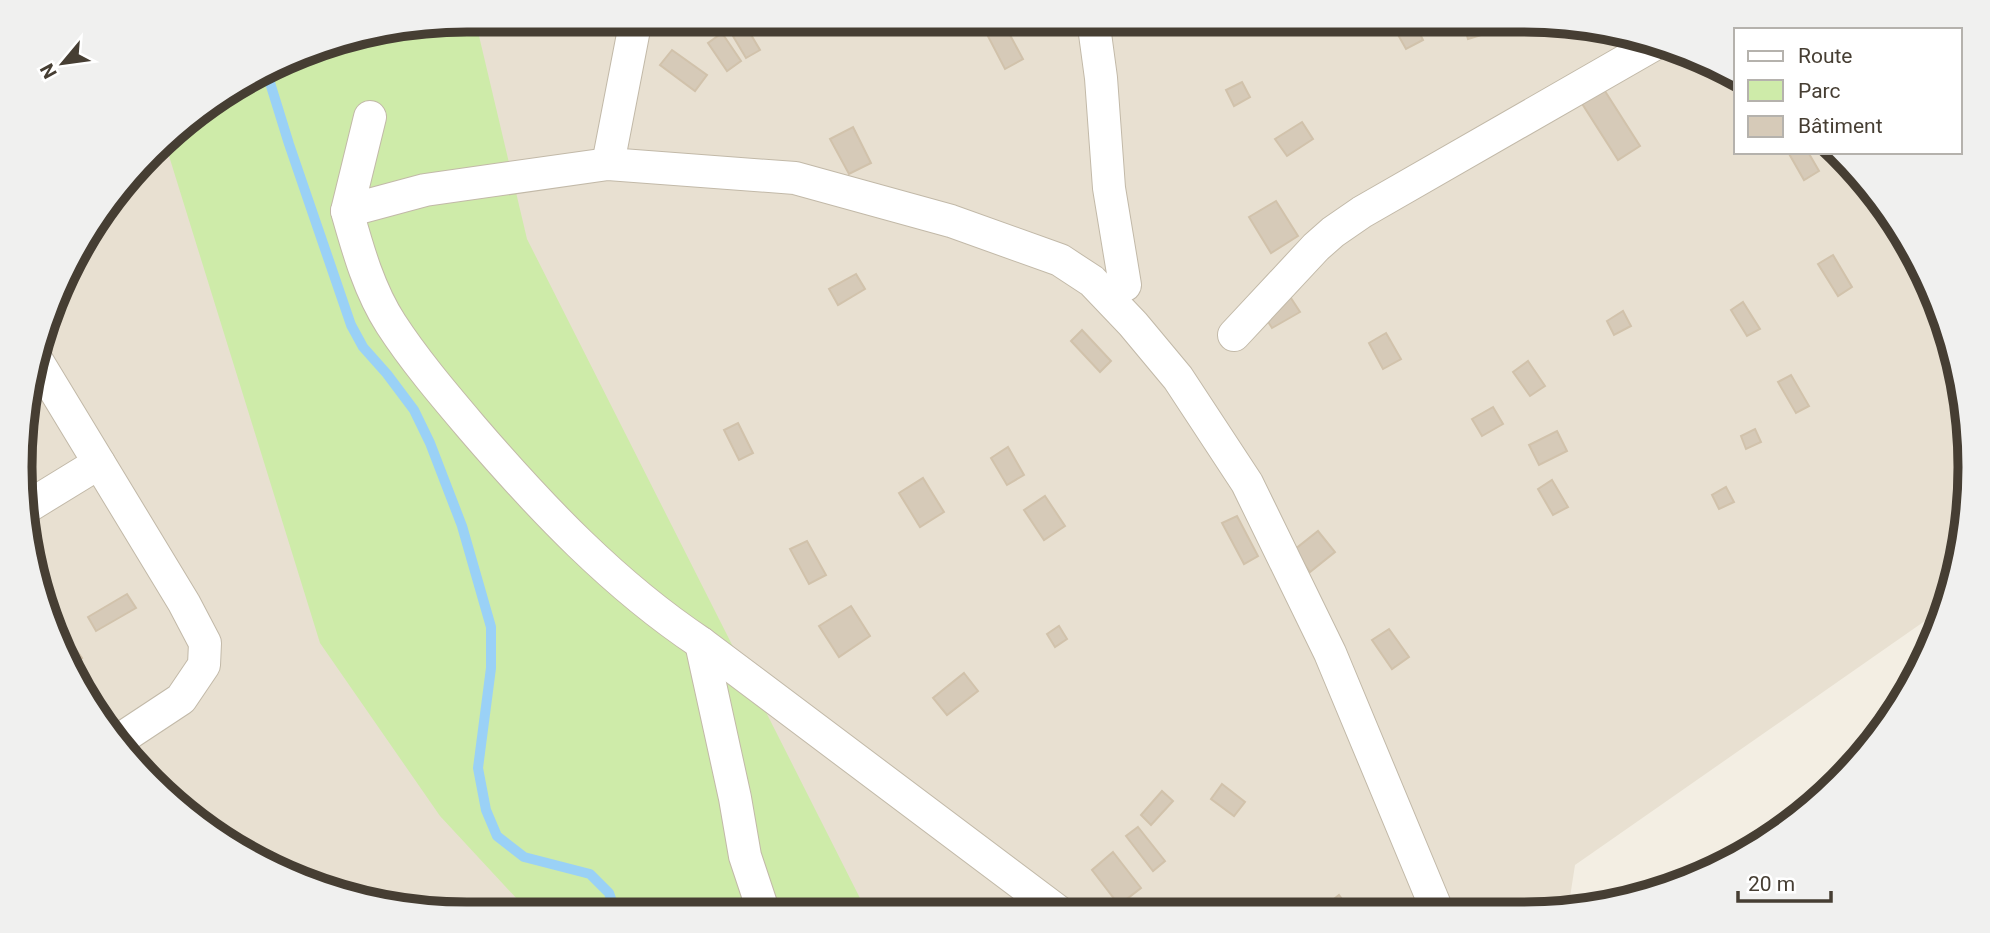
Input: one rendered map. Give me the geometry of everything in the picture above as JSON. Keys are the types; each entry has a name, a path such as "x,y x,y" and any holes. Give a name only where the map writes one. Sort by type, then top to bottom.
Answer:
{"street":[{"path":"608,164 633,32"},
{"path":"1095,32 1109,187 1125,285"},
{"path":"1234,335 1332,232 1362,212 1646,49"},
{"path":"370,117 346,211 364,268 390,323 448,400 569,534 664,618 1046,902"},
{"path":"346,211 425,190 608,164 795,178 951,221 1060,260 1092,281 1133,324 1178,378 1247,483 1331,653 1434,902"},
{"path":"43,370 184,603 205,643 204,665 181,699 125,736"},
{"path":"33,504 99,463"},
{"path":"701,643 745,856 760,902"}],"shaded area":[{"path":"438,32 1552,32 1608,40 1663,55 1734,86 1734,154 1826,154 1869,202 1900,249 1925,300 1944,354 1950,382 1958,438 1955,523 1944,579 1931,617 1575,865 1570,899 1524,902 466,902 410,898 354,887 327,878 274,857 249,843 180,794 121,731 76,659 46,579 32,495 35,410 46,354 55,327 76,274 105,225 139,180 180,139 225,105 274,76 354,46 410,35"}],"green space":[{"path":"438,32 478,32 527,239 862,902 520,902 440,816 320,643 167,151 225,105 274,76 300,65 354,46 382,40"}],"building":[{"path":"731,32 749,32 760,50 746,58"},
{"path":"986,32 1008,32 1023,59 1005,69"},
{"path":"1419,32 1423,40 1406,49 1397,33"},
{"path":"1466,32 1480,32 1481,35 1468,39"},
{"path":"722,33 741,61 727,71 708,43"},
{"path":"672,50 707,75 695,91 660,65"},
{"path":"1242,82 1250,97 1234,106 1226,90"},
{"path":"1603,88 1640,146 1618,160 1581,102"},
{"path":"1302,122 1313,139 1287,156 1275,139"},
{"path":"853,127 871,163 849,174 830,139"},
{"path":"1789,154 1809,154 1819,171 1804,180"},
{"path":"1276,201 1298,236 1271,253 1249,217"},
{"path":"1833,255 1852,287 1838,296 1818,264"},
{"path":"856,274 865,289 838,305 829,289"},
{"path":"1287,292 1300,312 1272,328 1260,309"},
{"path":"1743,302 1760,329 1747,336 1731,310"},
{"path":"1623,311 1631,326 1614,335 1607,321"},
{"path":"1082,330 1111,361 1100,372 1071,341"},
{"path":"1386,333 1401,359 1383,369 1369,343"},
{"path":"1528,361 1545,386 1530,396 1513,372"},
{"path":"1791,375 1809,406 1796,413 1778,382"},
{"path":"1493,407 1503,424 1482,436 1472,419"},
{"path":"738,423 753,453 739,460 724,430"},
{"path":"1755,429 1761,442 1746,449 1741,436"},
{"path":"1557,431 1567,451 1539,465 1529,445"},
{"path":"1008,447 1024,475 1007,485 991,458"},
{"path":"923,478 944,512 920,527 899,493"},
{"path":"1552,480 1568,507 1553,515 1538,489"},
{"path":"1726,487 1734,502 1719,509 1712,495"},
{"path":"1045,496 1065,526 1044,540 1024,510"},
{"path":"1237,516 1258,556 1244,564 1222,523"},
{"path":"1318,531 1335,552 1310,572 1294,550"},
{"path":"807,541 826,575 809,584 790,549"},
{"path":"127,594 136,608 96,631 88,617"},
{"path":"851,606 870,636 839,657 819,626"},
{"path":"1059,626 1067,639 1055,647 1047,634"},
{"path":"1389,629 1409,657 1392,669 1372,640"},
{"path":"67,637 82,658 77,661"},
{"path":"964,673 978,691 947,715 933,698"},
{"path":"1222,784 1245,802 1234,816 1211,799"},
{"path":"1162,791 1173,801 1151,825 1141,815"},
{"path":"1138,827 1165,861 1153,871 1126,836"},
{"path":"1113,852 1141,888 1123,902 1117,902 1092,870"},
{"path":"1339,895 1344,902 1330,902"}],"waterway":[{"path":"269,79 351,325 363,347 414,410 430,443 462,526 491,627 491,668 478,768 486,810 497,836 524,857 590,874 609,893 612,902"}]}
